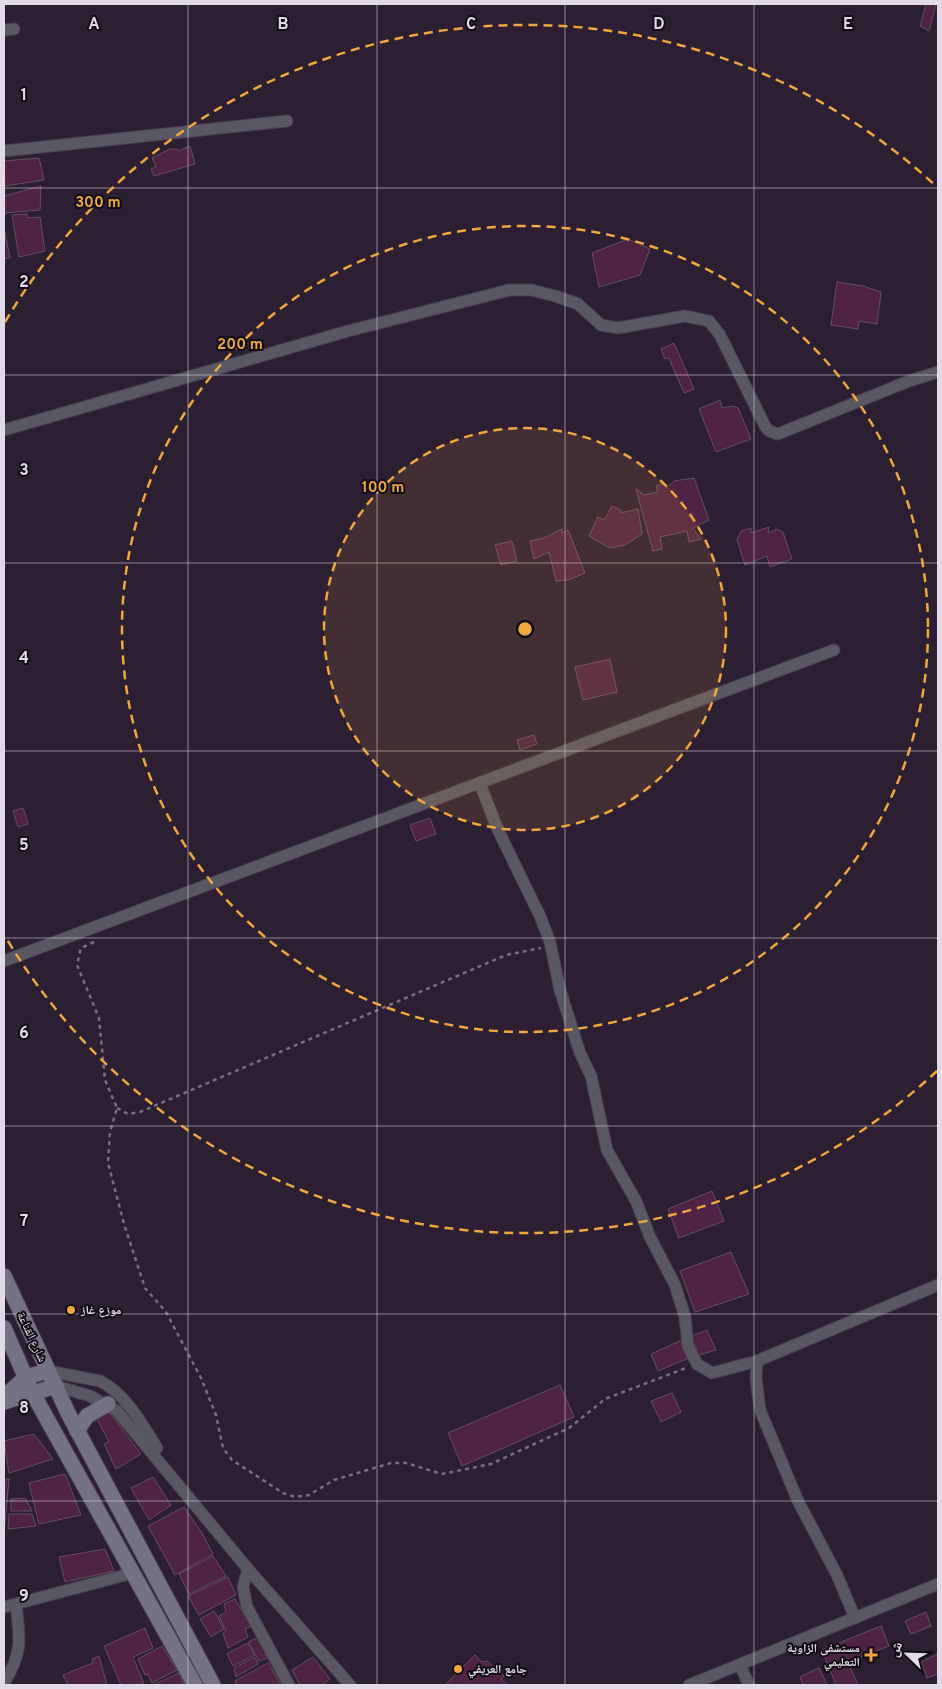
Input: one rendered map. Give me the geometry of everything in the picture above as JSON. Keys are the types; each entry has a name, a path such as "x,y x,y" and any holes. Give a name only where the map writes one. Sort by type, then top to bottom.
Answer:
{"main road":[{"name":"شارع القناعة","path":"4,1276 77,1431 213,1685"},
{"name":"شارع القناعة","path":"4,1328 32,1392 195,1685"},
{"path":"4,1397 26,1377 48,1371"},
{"path":"4,1402 56,1386"},
{"path":"77,1431 87,1416 108,1404"}],"street":[{"path":"4,151 287,121"},
{"path":"4,430 348,332 509,290 531,290 578,304 601,325 618,328 685,316 709,321 720,334 765,426 778,434 908,382 938,372"},
{"path":"4,961 834,650"},
{"path":"480,784 498,830 540,916 551,948 560,990 580,1053 592,1076 607,1150 636,1202 650,1237 675,1286 685,1317 688,1346 697,1364 712,1372 757,1361 938,1284"},
{"path":"757,1361 756,1378 760,1410 798,1501 837,1575 855,1618"},
{"path":"48,1371 100,1381 108,1385 141,1422 177,1482"},
{"path":"56,1386 90,1396 108,1404 129,1423 248,1569 350,1685"},
{"path":"248,1569 243,1587 248,1607 289,1685"},
{"path":"4,1607 133,1572"},
{"path":"689,1685 938,1584"},
{"path":"4,1684 15,1664 20,1642 16,1605"},
{"path":"740,1665 749,1685"}],"path":[{"path":"98,940 81,948 77,965 98,1018 105,1080 117,1108 128,1114 140,1112 506,955 534,948 551,948"},
{"path":"117,1108 110,1132 108,1163 124,1224 145,1288 166,1312 202,1378 216,1415 224,1448 232,1460 283,1493 295,1497 309,1495 334,1480 391,1462 406,1463 442,1474 491,1464 569,1428 605,1398 697,1364"}],"building":[{"path":"926,4 936,4 929,31 920,26"},
{"path":"190,146 195,164 154,176 151,169 156,167 152,158 170,149 177,149 178,151"},
{"path":"39,158 44,180 5,186 4,161"},
{"path":"41,186 40,210 4,213 4,196"},
{"path":"27,214 28,218 40,217 45,251 19,257 12,215"},
{"path":"4,228 10,258 4,259"},
{"path":"628,239 650,249 640,275 599,287 592,253"},
{"path":"837,282 863,286 881,292 877,324 859,321 858,329 831,325"},
{"path":"674,343 694,389 684,393 669,358 665,359 661,349"},
{"path":"720,400 722,408 732,406 738,408 751,439 716,452 699,409"},
{"path":"694,478 709,520 693,528 701,539 689,542 687,531 660,537 662,549 653,551 636,489 644,495 658,492 656,486 664,483 666,488 674,481"},
{"path":"612,506 621,510 621,513 638,509 642,534 625,545 610,548 589,536 598,517 604,520"},
{"path":"769,527 768,533 777,529 783,532 792,559 770,567 767,556 745,565 737,540 741,531 751,528 751,533"},
{"path":"562,529 562,533 568,530 585,573 568,580 556,581 549,552 534,559 530,541 544,538"},
{"path":"512,541 517,561 501,565 495,545"},
{"path":"610,659 617,692 583,700 575,667"},
{"path":"534,735 537,744 520,750 517,740"},
{"path":"23,808 28,824 18,827 13,811"},
{"path":"430,818 436,834 416,841 410,825"},
{"path":"712,1191 724,1221 679,1238 668,1209"},
{"path":"731,1252 749,1294 695,1312 680,1271"},
{"path":"707,1330 716,1350 699,1355 691,1336"},
{"path":"682,1340 689,1358 658,1371 651,1354"},
{"path":"560,1385 574,1417 462,1466 448,1433"},
{"path":"672,1393 681,1412 661,1422 651,1401"},
{"path":"108,1410 141,1454 116,1469 104,1444 109,1442 95,1415"},
{"path":"34,1434 53,1459 9,1473 4,1441"},
{"path":"65,1474 81,1515 39,1524 29,1483"},
{"path":"153,1477 171,1505 149,1520 131,1488"},
{"path":"4,1479 9,1479 5,1523 4,1523"},
{"path":"25,1498 32,1511 11,1511 11,1499"},
{"path":"184,1507 202,1533 213,1554 175,1575 148,1526"},
{"path":"9,1514 32,1514 36,1526 8,1529"},
{"path":"105,1549 114,1571 65,1582 59,1557"},
{"path":"213,1556 226,1576 189,1594 179,1574"},
{"path":"228,1577 236,1595 199,1615 188,1596"},
{"path":"235,1599 251,1626 245,1629 248,1637 228,1648 223,1633 226,1631 219,1616 226,1612 224,1604"},
{"path":"214,1611 224,1629 211,1637 200,1619"},
{"path":"926,1612 931,1626 911,1634 905,1621"},
{"path":"881,1626 889,1646 848,1662 858,1685 836,1685 822,1650"},
{"path":"145,1628 153,1648 133,1657 144,1684 121,1685 104,1646"},
{"path":"259,1637 267,1658 259,1661 248,1642"},
{"path":"247,1643 255,1655 233,1666 227,1654"},
{"path":"162,1646 177,1670 152,1683 148,1674 145,1675 138,1659"},
{"path":"938,1654 938,1674 927,1678 921,1662"},
{"path":"475,1655 482,1662 487,1661 504,1676 501,1679 508,1685 445,1685"},
{"path":"99,1656 107,1685 68,1685 63,1675 93,1663 92,1659"},
{"path":"255,1657 258,1664 236,1677 234,1668"},
{"path":"313,1657 330,1679 322,1685 300,1685 292,1670"},
{"path":"268,1663 281,1685 237,1685 235,1681"},
{"path":"819,1668 827,1685 803,1685 800,1677"},
{"path":"179,1673 184,1685 153,1685"}],"place":[{"name":"موزع غاز","path":"71,1310"},
{"name":"مستشفى الزاوية التعليمي","path":"871,1655"},
{"name":"جامع العريفي","path":"458,1669"}]}
